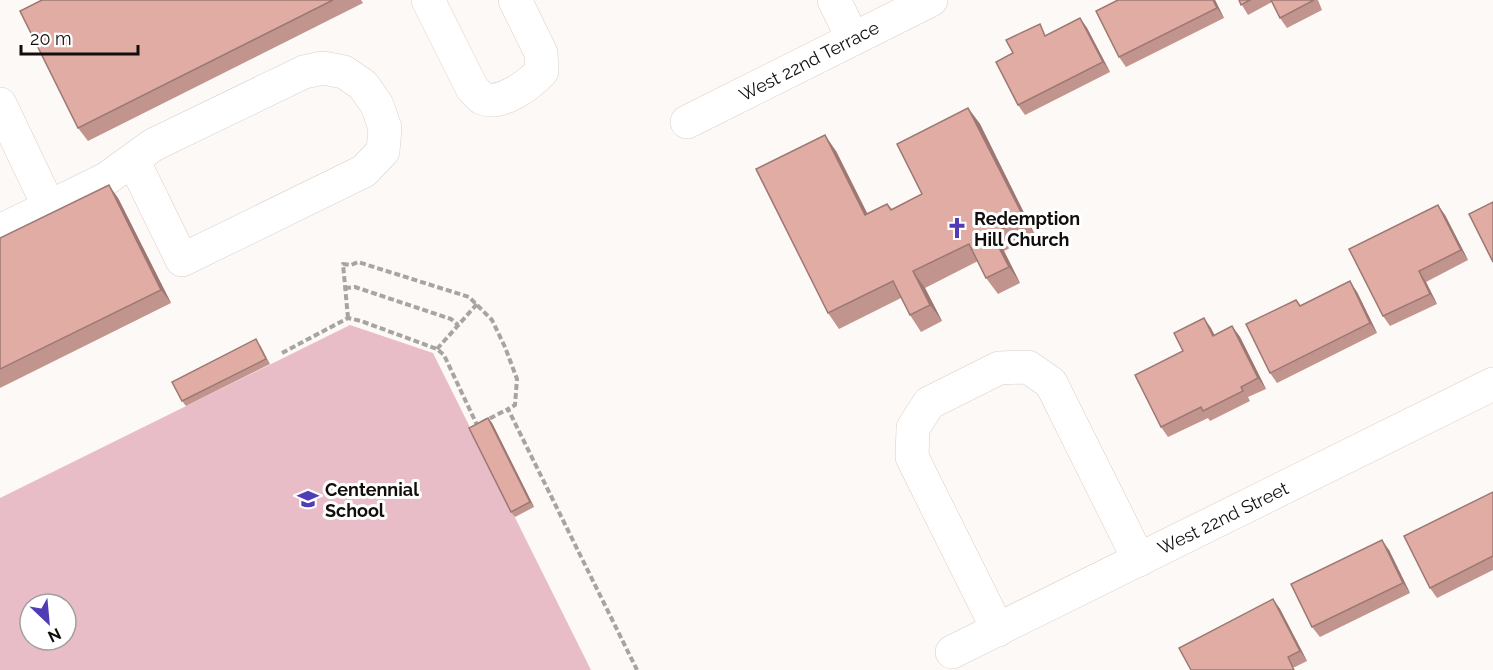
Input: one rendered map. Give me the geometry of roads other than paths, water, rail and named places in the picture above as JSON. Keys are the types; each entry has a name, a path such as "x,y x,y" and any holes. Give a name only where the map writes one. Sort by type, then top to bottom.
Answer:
{"street":[{"path":"428,0 472,88 483,98 499,100 531,83 542,70 541,53 515,0"},
{"path":"834,0 853,39"},
{"name":"West 22nd Terrace","path":"687,122 853,39 912,4"},
{"path":"0,231 106,178 153,145 304,72 323,68 344,72 363,85 377,105 385,128 383,151 364,171 182,261 132,160"},
{"path":"0,104 50,207"},
{"path":"998,630 912,457 913,428 929,403 999,368 1028,367 1051,383 1139,560"},
{"name":"West 22nd Street","path":"952,652 1493,384"}],"place":[{"name":"Redemption Hill Church","path":"957,228"},
{"name":"Centennial School","path":"308,499"}]}
